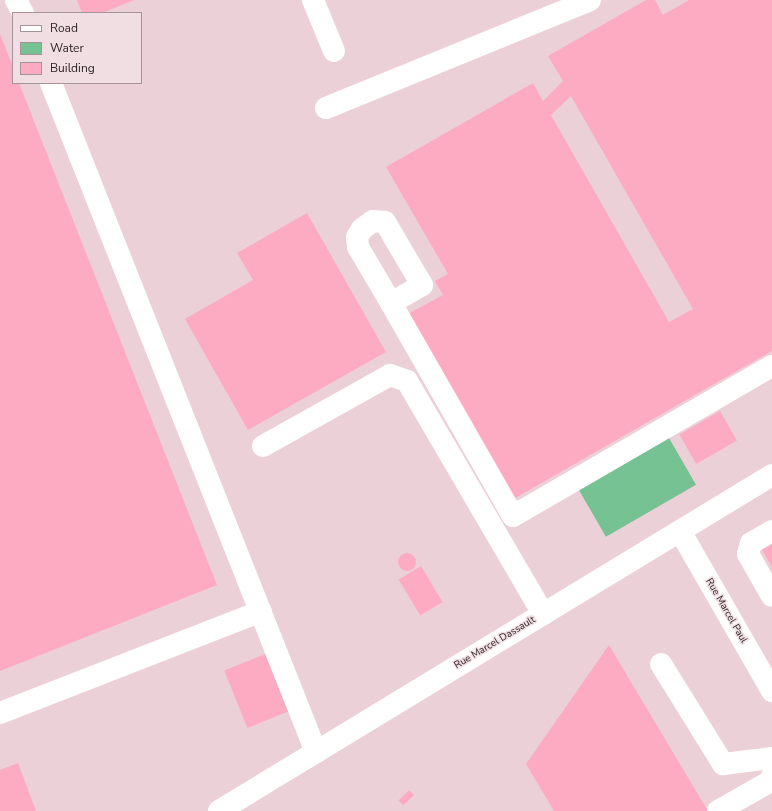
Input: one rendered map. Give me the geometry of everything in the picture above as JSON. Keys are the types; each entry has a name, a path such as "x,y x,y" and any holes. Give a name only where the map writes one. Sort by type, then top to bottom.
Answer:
{"street":[{"path":"16,0 22,12"},
{"path":"313,0 334,51"},
{"path":"326,108 590,0"},
{"path":"51,84 316,752"},
{"path":"390,303 513,516 772,366"},
{"path":"263,446 390,375 407,381 543,614"},
{"name":"Rue Marcel Dassault","path":"219,811 772,475"},
{"path":"772,530 751,543 748,554 772,596"},
{"name":"Rue Marcel Paul","path":"680,531 765,664 772,691"},
{"path":"0,713 261,611"},
{"path":"661,664 723,764 772,758"},
{"path":"718,811 771,781 772,776"}],"shaded area":[{"path":"0,0 772,0 772,811 0,811"}],"water":[{"path":"669,438 696,485 606,537 579,490"}],"building":[{"path":"77,0 134,0 104,12 82,12"},
{"path":"646,0 655,0 663,15 689,0 772,0 772,351 510,501 404,316 443,295 435,281 448,274 386,167 533,83 543,101 563,81 548,56","holes":["571,96 693,309 669,322 551,115"]},
{"path":"0,34 12,64 12,84 19,84 217,585 0,671"},
{"path":"307,213 386,352 248,430 185,319 253,280 237,253"},
{"path":"720,411 737,440 696,464 679,434"},
{"path":"772,542 772,567 761,548"},
{"path":"407,553 413,556 416,562 413,568 407,571 401,568 398,562 401,556"},
{"path":"421,566 443,602 420,615 399,579"},
{"path":"609,645 708,811 554,811 526,764"},
{"path":"265,654 288,711 247,728 224,670"},
{"path":"18,763 36,811 0,811 0,770"},
{"path":"409,790 414,795 403,806 398,801"}]}
